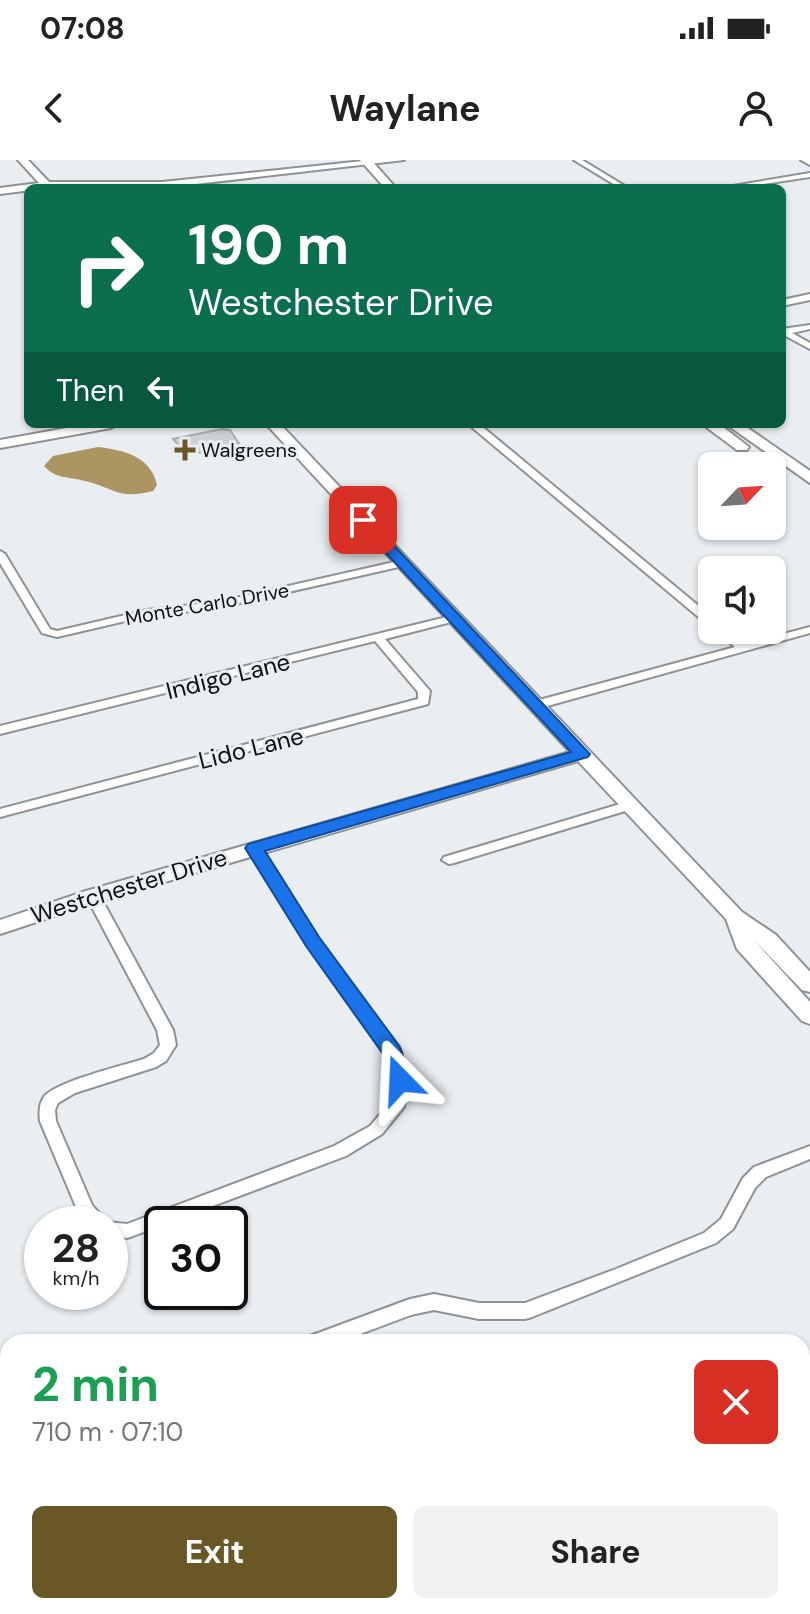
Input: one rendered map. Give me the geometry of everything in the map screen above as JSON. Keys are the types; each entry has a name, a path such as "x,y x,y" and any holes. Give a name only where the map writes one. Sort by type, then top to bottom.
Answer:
{"main road":[{"path":"23,160 46,184"},
{"path":"156,184 399,160"},
{"path":"366,161 395,184"},
{"path":"383,161 396,184"},
{"path":"0,191 24,188"},
{"path":"786,302 810,297"},
{"path":"0,444 89,428"},
{"path":"277,428 735,917 769,940 810,985"},
{"path":"715,428 750,452"},
{"path":"738,428 810,478"},
{"path":"786,478 810,496"},
{"name":"Westchester Drive","path":"0,927 254,848 582,754"},
{"path":"735,917 744,944 810,1016"}],"street":[{"path":"577,160 618,184"},
{"path":"750,184 810,175"},
{"path":"786,332 810,327"},
{"path":"786,333 810,346"},
{"path":"478,428 698,611"},
{"name":"Monte Carlo Drive","path":"0,554 46,631 57,634 147,613 218,605 403,563"},
{"name":"Indigo Lane","path":"0,730 455,618"},
{"path":"536,705 810,630"},
{"name":"Lido Lane","path":"0,813 424,701 424,691 378,638"},
{"path":"738,644 743,648"},
{"path":"449,860 630,805"},
{"path":"128,1231 340,1151 376,1130 396,1107 400,1080 393,1052 313,941 254,848"},
{"path":"84,1206 48,1121 47,1110 51,1099 69,1089 150,1063 160,1057 168,1045 165,1030 93,896"},
{"path":"338,1334 410,1307 434,1302 479,1311 525,1311 608,1279 710,1238 727,1224 749,1183 760,1172 810,1152"}],"shaded area":[{"path":"98,447 117,450 142,461 154,475 157,485 153,491 124,494 58,476 44,466 53,456"}],"building":[{"name":"Walgreens","path":"230,430 240,445 187,455 173,439"}],"place":[{"name":"Walgreens","path":"185,450"}],"route":[{"path":"363,520 582,754 254,848 313,941 393,1052 400,1080"}]}
